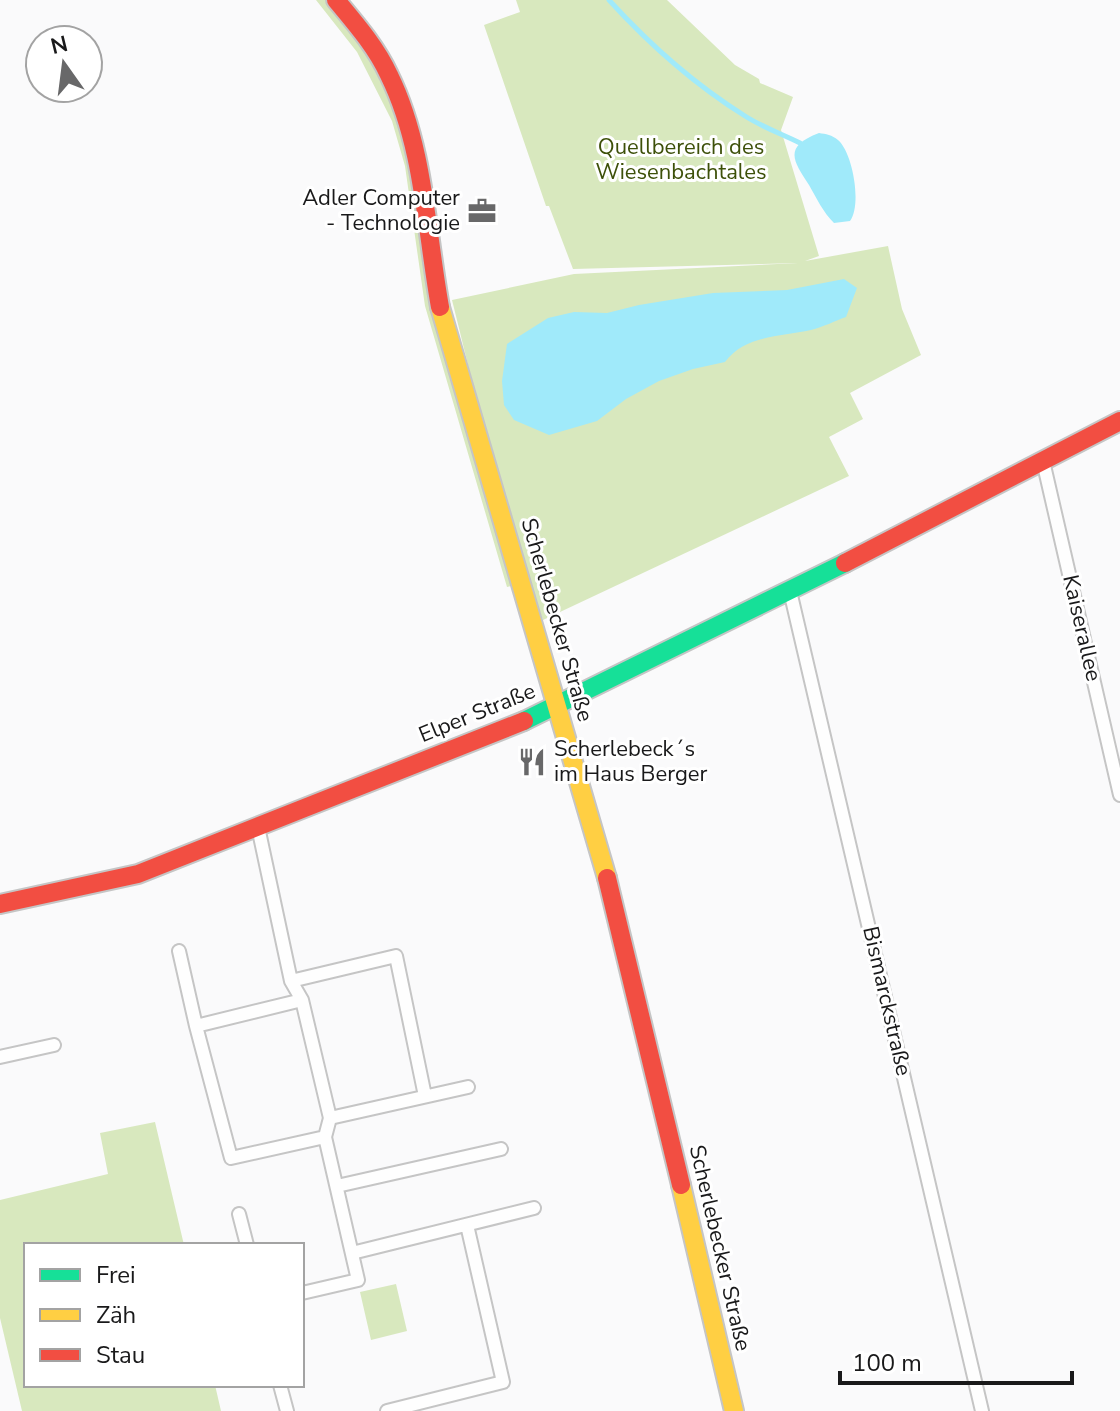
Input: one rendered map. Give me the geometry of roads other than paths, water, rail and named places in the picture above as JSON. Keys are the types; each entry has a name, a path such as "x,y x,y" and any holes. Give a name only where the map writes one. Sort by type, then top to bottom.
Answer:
{"street":[{"name":"Scherlebecker Straße","path":"336,0 359,25 383,62 409,121 416,148 442,318 614,901 734,1411"},
{"name":"Elper Straße","path":"0,904 138,874 558,706 1120,421"},
{"name":"Kaiserallee","path":"1043,461 1120,795"},
{"name":"Bismarckstraße","path":"790,591 982,1411"},
{"path":"258,827 291,981 302,1000 330,1118 325,1137 358,1280 304,1293"},
{"path":"179,951 231,1158 325,1137"},
{"path":"291,981 396,956 425,1096"},
{"path":"196,1026 302,1000"},
{"path":"0,1057 54,1045"},
{"path":"330,1118 468,1087"},
{"path":"337,1186 501,1149"},
{"path":"352,1253 534,1208"},
{"path":"239,1214 246,1243"},
{"path":"387,1411 503,1382 467,1225"},
{"path":"281,1387 287,1411"}],"water":[{"path":"819,133 838,140 852,167 855,203 850,221 834,223 830,219 796,161 794,155 800,144"},
{"path":"844,279 857,288 846,317 811,330 753,342 733,353 725,362 659,381 626,399 597,421 549,435 514,420 504,405 502,381 507,344 548,318 574,312 607,313 713,293 787,290"}],"waterway":[{"path":"609,0 656,48 708,91 752,120 800,143"}],"place":[{"name":"Adler Computer - Technologie","path":"482,211"},
{"name":"Scherlebeck´s im Haus Berger","path":"532,762"}],"park label":[{"name":"Quellbereich des Wiesenbachtales","path":"681,160"}]}
